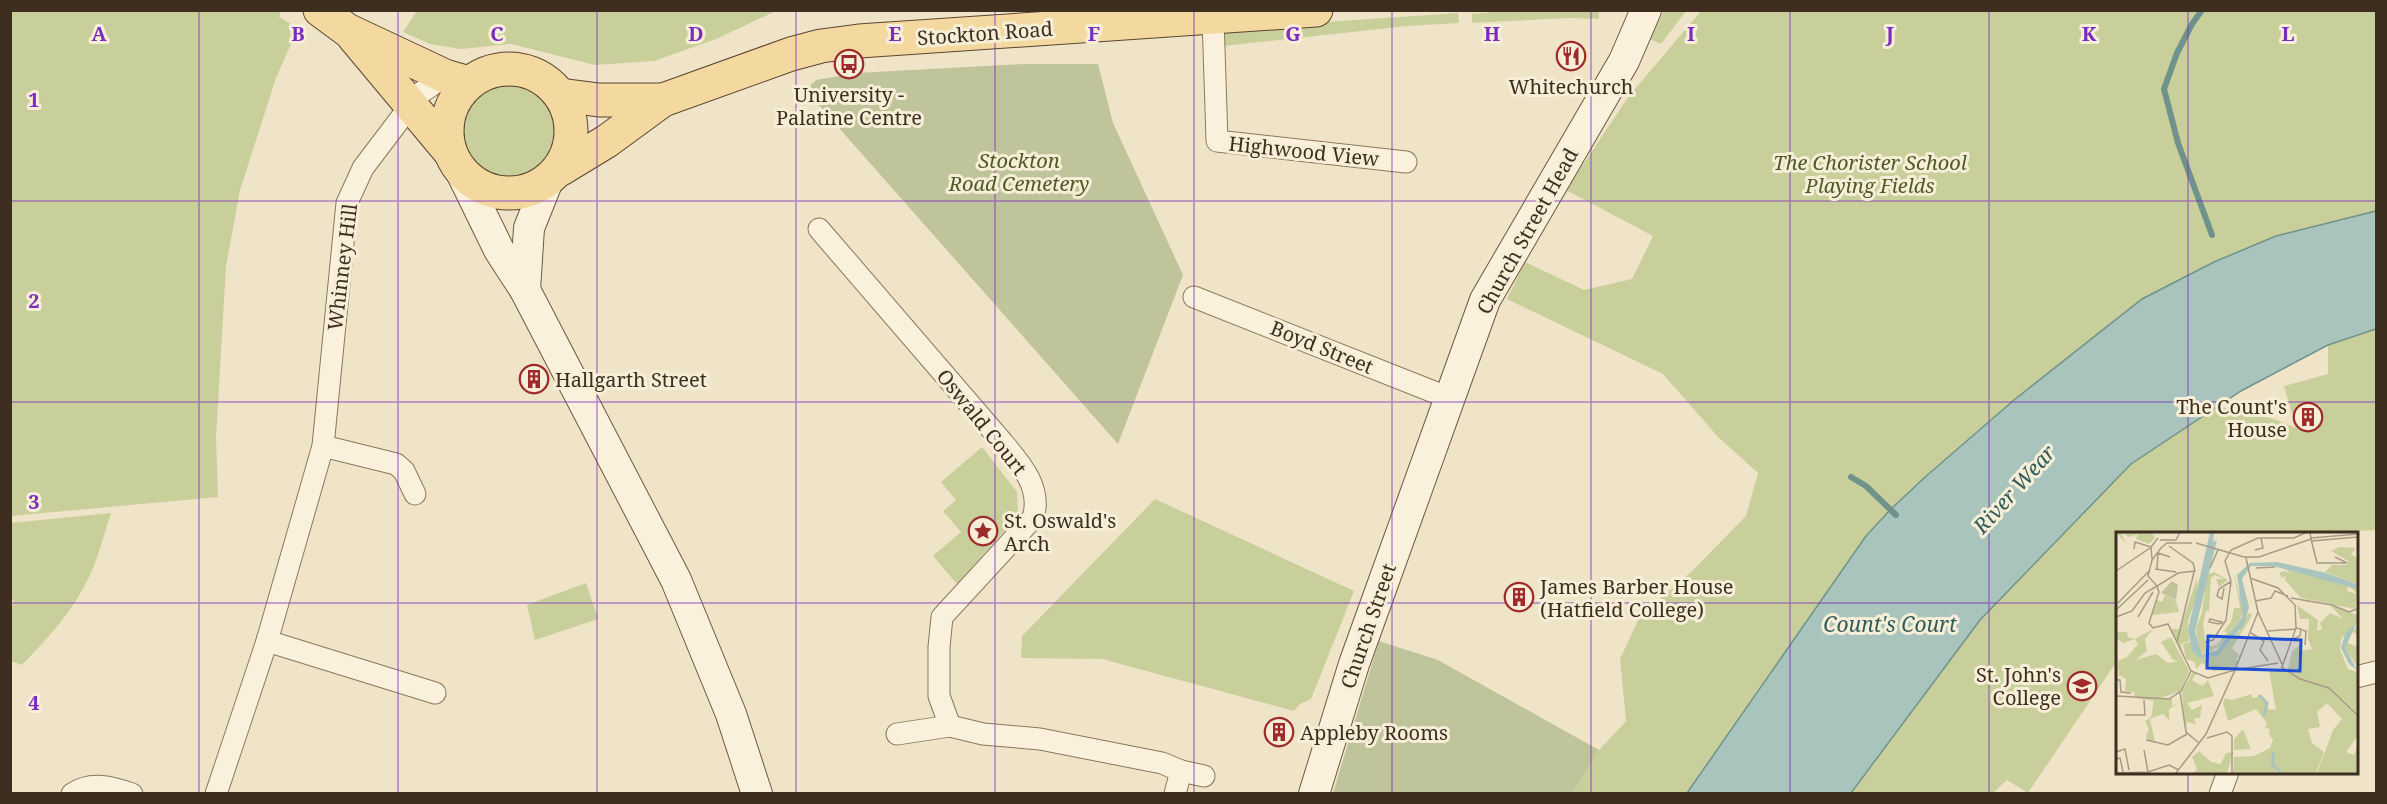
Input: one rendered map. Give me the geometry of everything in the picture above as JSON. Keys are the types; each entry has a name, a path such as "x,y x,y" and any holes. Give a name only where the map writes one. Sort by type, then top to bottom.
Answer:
{"main road":[{"path":"320,10 347,30 457,80 507,69 527,71 546,80 560,95 568,112 571,131 568,150 555,174 534,189 516,192 494,191 475,183 347,30"},
{"name":"Stockton Road","path":"555,174 607,141 663,100 791,54 837,43 1316,10"},
{"path":"455,160 447,134 449,115 456,97 457,80"},
{"name":"Stockton Road","path":"560,95 599,100 663,100"}],"street":[{"name":"Church Street Head","path":"1427,460 1485,300 1624,61 1646,10"},
{"name":"Highwood View","path":"1213,18 1217,141 1406,162"},
{"name":"Whinney Hill","path":"216,794 267,641 323,446 347,202 363,168 419,94 457,80"},
{"path":"455,160 498,250 525,290 676,580 731,714 757,794"},
{"path":"525,290 529,228 555,174"},
{"name":"Oswald Court","path":"819,229 999,438 1025,473 1036,493 1037,506 1033,518 942,616 939,647 939,696 950,726"},
{"name":"Boyd Street","path":"1194,297 1449,398"},
{"path":"323,446 396,464 405,471 415,494"},
{"name":"Church Street","path":"1314,794 1354,664 1427,460"},
{"path":"267,641 435,693"},
{"path":"2357,677 2376,672"},
{"path":"897,734 950,726 983,734 1040,740 1129,755 1204,776"},
{"path":"1175,794 1181,771"},
{"path":"2220,794 2227,774"},
{"path":"72,794 92,786 112,787 132,794"}],"green space":[{"path":"11,10 281,11 279,17 298,28 276,78 240,190 226,266 216,437 218,497 11,516"},
{"path":"417,11 776,11 716,39 654,61 595,65 511,44 461,49 430,44 403,32"},
{"path":"1503,11 1599,11 1599,19 1569,18 1472,23 1472,14"},
{"path":"1664,11 1686,11 1661,44 1649,39"},
{"name":"The Chorister School Playing Fields","path":"1701,11 2376,11 2376,211 2276,236 2214,262 2142,299 2014,400 1924,478 1866,536 1687,793 1573,793 1599,750 1626,721 1620,659 1639,618 1693,570 1746,516 1758,473 1718,437 1663,374 1507,299 1525,262 1584,290 1632,279 1653,236 1566,190 1629,96"},
{"path":"1458,13 1459,23 1407,26 1223,46 1223,29"},
{"name":"Stockton Road Cemetery","path":"1023,64 1098,64 1113,123 1183,275 1118,444 809,94 811,85 816,80 856,73"},
{"path":"509,83 537,91 551,105 559,133 551,161 537,175 509,183 481,175 467,161 459,133 467,105 481,91"},
{"path":"2376,329 2376,530 2116,532 2116,662 2028,793 2007,780 1993,793 1851,794 1980,620 2131,464 2218,406 2274,419 2296,428 2324,419 2320,405 2292,414 2284,386 2328,374 2328,345"},
{"path":"982,447 1017,492 1018,512 1014,520 957,584 933,556 961,532 943,511 956,500 941,482"},
{"path":"1155,499 1354,591 1311,699 1300,704 1294,711 1102,659 1021,658 1022,636"},
{"path":"111,513 93,568 84,588 69,611 22,665 11,661 11,609 14,601 11,598 11,523"},
{"path":"586,583 598,619 535,640 527,605"},
{"path":"1379,641 1438,660 1599,750 1573,793 1333,793"}],"water":[{"name":"Count's Court","path":"2376,211 2376,329 2328,345 2241,391 2131,464 1980,620 1851,793 1687,793 1866,536 1924,478 2014,400 2142,299 2214,262 2276,236"}],"waterway":[{"path":"2202,10 2177,53 2164,89 2178,143 2212,235"},
{"path":"1851,477 1866,486 1896,515"}],"place":[{"name":"Whitechurch","path":"1571,56"},
{"name":"University - Palatine Centre","path":"849,64"},
{"name":"Hallgarth Street","path":"534,379"},
{"name":"The Count's House","path":"2308,417"},
{"name":"St. Oswald's Arch","path":"983,531"},
{"name":"James Barber House (Hatfield College)","path":"1519,597"},
{"name":"St. John's College","path":"2082,686"},
{"name":"Appleby Rooms","path":"1279,732"}],"water label":[{"name":"River Wear","path":"2014,489"}]}
